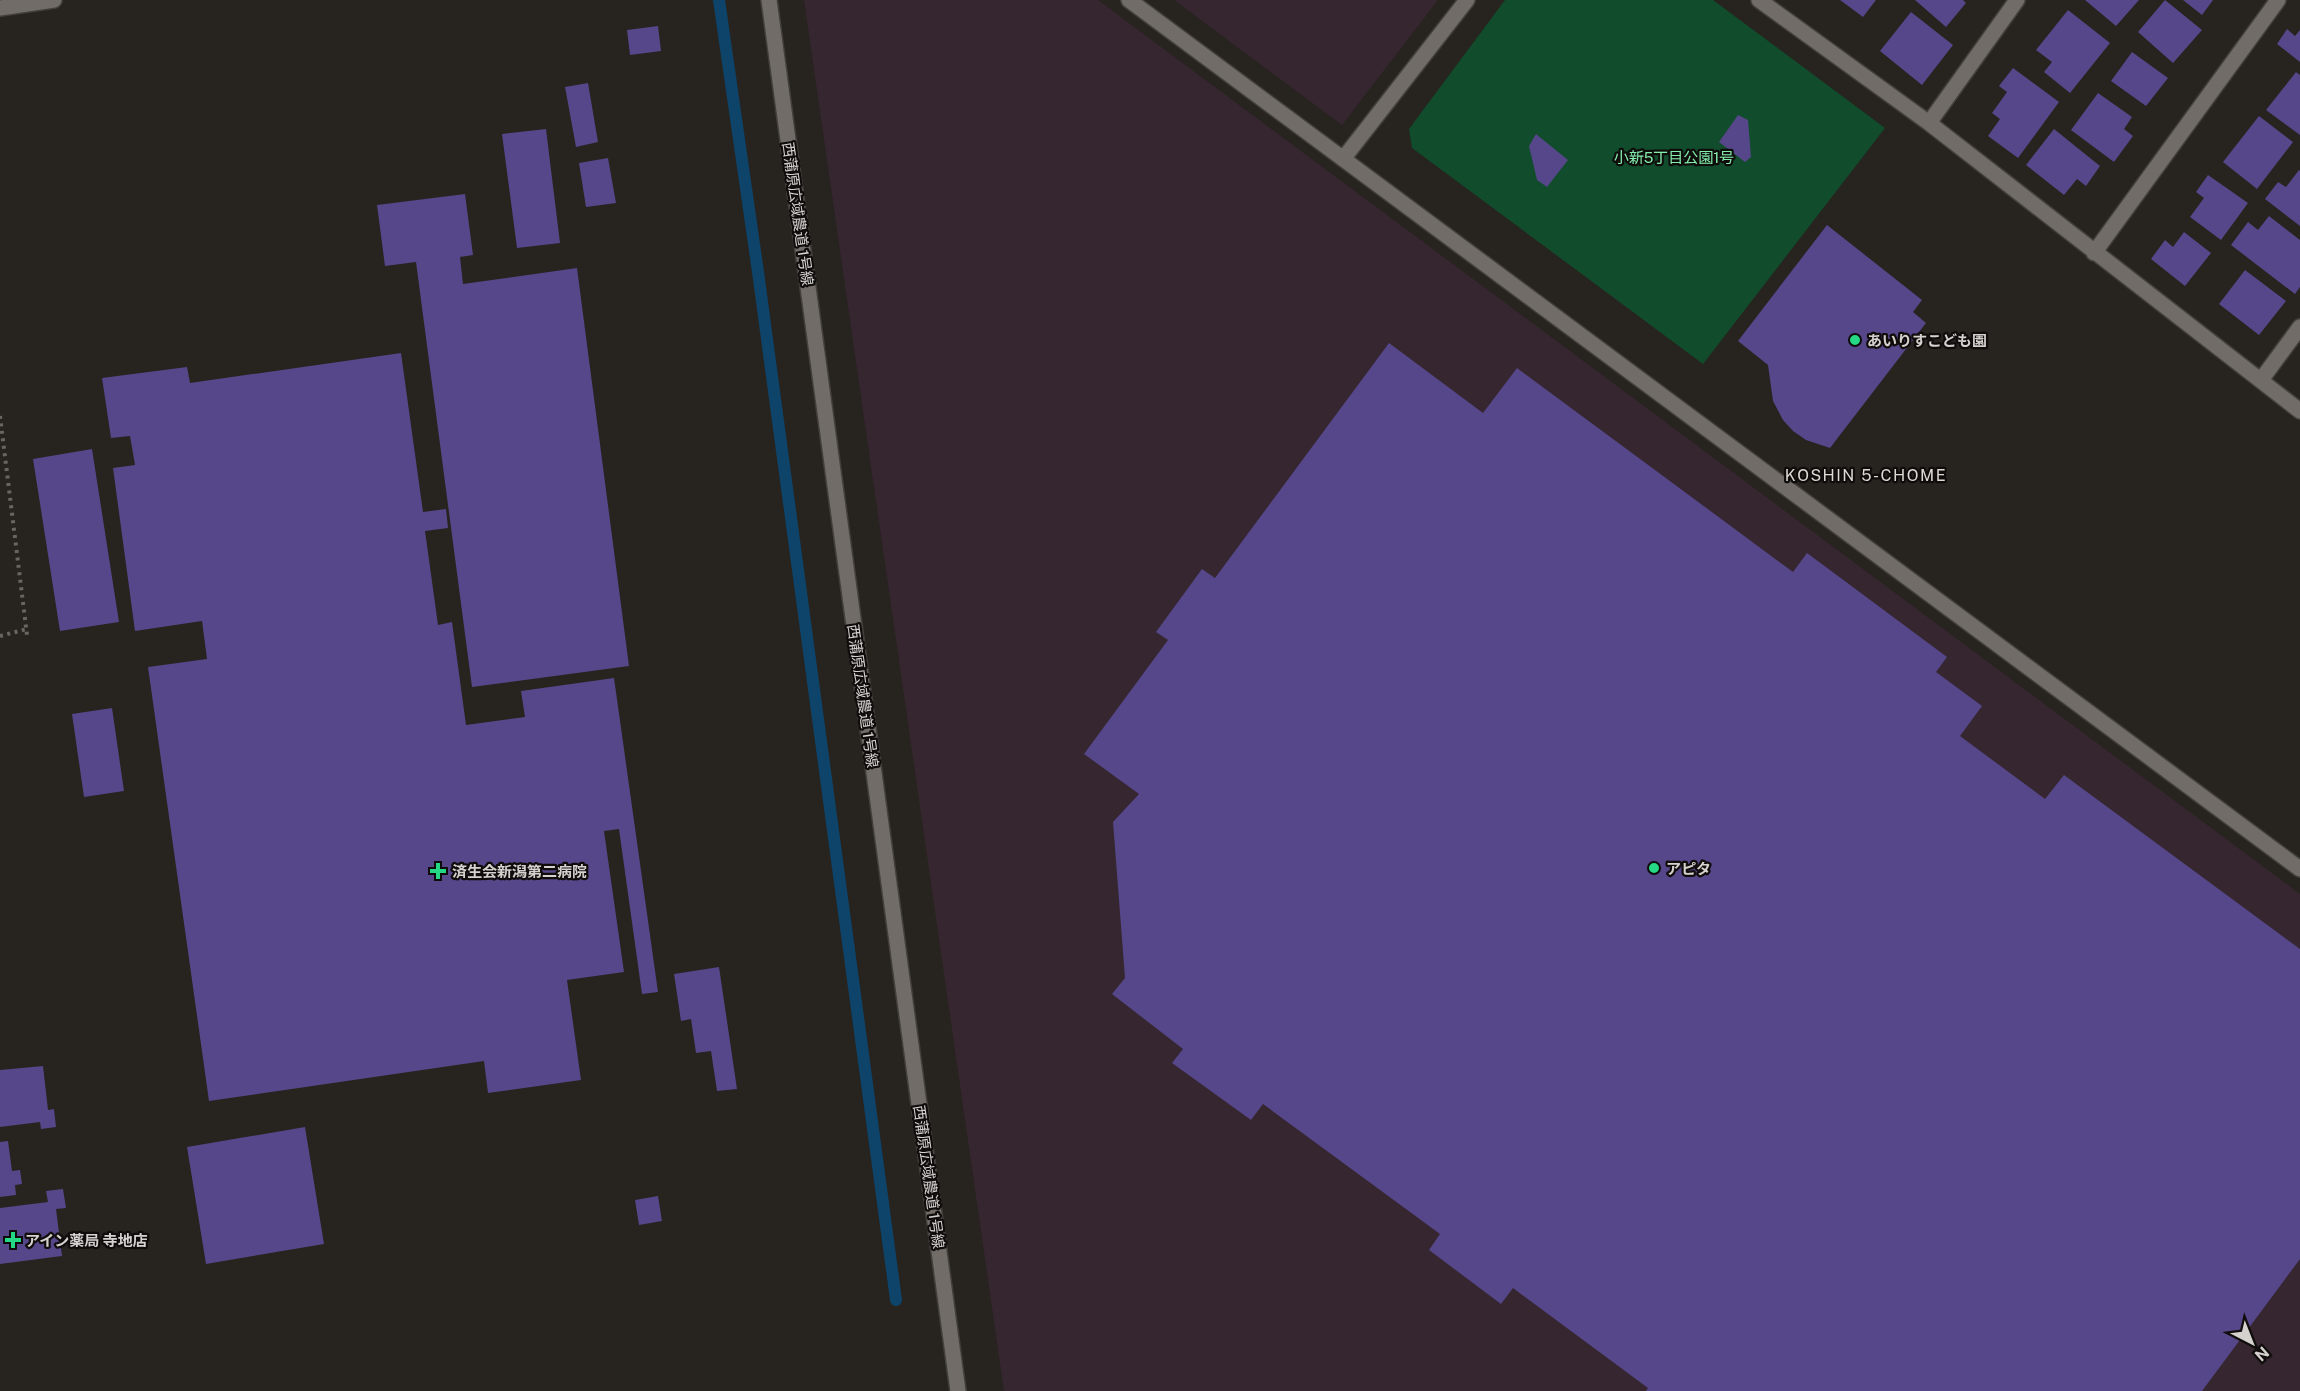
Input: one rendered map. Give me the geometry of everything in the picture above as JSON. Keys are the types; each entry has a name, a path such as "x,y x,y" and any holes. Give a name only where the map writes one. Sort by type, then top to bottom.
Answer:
{"street":[{"path":"0,8 54,0"},
{"name":"西蒲原広域農道 1号線","path":"769,0 957,1391"},
{"path":"1129,0 2300,869"},
{"path":"1343,159 1467,0"},
{"path":"1759,0 1929,123 2300,411"},
{"path":"1929,123 2018,0"},
{"path":"2094,253 2278,0"},
{"path":"2261,380 2300,327"}],"path":[{"path":"0,416 27,632 0,636"}],"shaded area":[{"path":"804,0 1098,0 2300,894 2300,1391 1004,1391"},
{"path":"1174,0 1438,0 1342,125"}],"green space":[{"name":"小新5丁目公園1号","path":"1505,0 1713,0 1885,128 1703,364 1412,148 1409,129"}],"building":[{"path":"1840,0 1876,0 1863,17"},
{"path":"1915,0 1963,0 1966,3 1946,27"},
{"path":"2085,0 2139,0 2116,26"},
{"path":"2165,0 2202,30 2173,63 2138,32"},
{"path":"2183,0 2213,0 2202,15"},
{"path":"2068,10 2110,43 2070,93 2044,72 2052,62 2036,50"},
{"path":"1911,12 1953,45 1922,85 1880,51"},
{"path":"658,26 661,51 630,55 627,30"},
{"path":"2287,29 2295,36 2300,30 2300,62 2277,44"},
{"path":"2132,52 2168,78 2146,106 2111,81"},
{"path":"2013,68 2059,102 2018,158 1988,136 2000,119 1992,113 2007,92 1999,86"},
{"path":"2296,72 2300,75 2300,135 2266,110"},
{"path":"588,83 598,142 576,147 565,87"},
{"path":"2098,93 2132,117 2124,129 2133,136 2114,162 2071,130"},
{"path":"1738,115 1748,120 1751,157 1745,162 1719,142"},
{"path":"2259,116 2293,142 2257,189 2223,162"},
{"path":"546,129 560,243 517,248 502,134"},
{"path":"2054,129 2100,166 2086,186 2077,179 2064,195 2026,165"},
{"path":"1536,134 1568,160 1547,187 1537,180 1529,146"},
{"path":"608,158 616,203 586,207 579,163"},
{"path":"2299,170 2300,226 2265,199 2278,182 2286,187"},
{"path":"2208,175 2248,203 2221,240 2190,217 2204,198 2196,192"},
{"path":"465,194 473,255 460,257 463,284 577,268 629,666 472,687 416,262 385,266 377,205"},
{"path":"2269,216 2300,240 2300,287 2295,294 2231,245 2248,222 2258,230"},
{"path":"1827,225 1922,300 1913,312 1926,323 1830,448 1806,440 1783,420 1773,401 1768,365 1738,341"},
{"path":"2184,232 2211,253 2185,286 2151,259 2165,240 2173,247"},
{"path":"2245,270 2286,301 2259,335 2219,304"},
{"name":"アピタ","path":"1389,343 1483,413 1517,368 1793,572 1807,553 1947,657 1936,672 1982,706 1960,736 2045,799 2064,775 2300,949 2300,1259 2202,1391 1646,1391 1648,1388 1513,1288 1501,1304 1429,1250 1440,1234 1263,1104 1251,1120 1172,1063 1183,1049 1112,994 1125,978 1113,822 1139,794 1084,754 1168,640 1156,632 1202,569 1215,578"},
{"path":"401,353 423,512 446,509 448,528 425,531 438,625 452,622 466,725 525,717 521,691 614,678 658,992 642,994 619,829 604,831 624,972 567,980 581,1080 488,1093 484,1061 209,1101 148,667 207,659 202,621 135,631 113,468 135,465 130,436 111,438 102,378 187,367 190,383"},
{"path":"92,449 119,622 60,631 33,459"},
{"path":"112,708 124,791 84,797 72,714"},
{"path":"719,967 737,1089 717,1091 711,1051 696,1053 691,1019 681,1021 674,974"},
{"path":"43,1066 48,1110 54,1109 56,1127 41,1129 40,1122 0,1127 0,1070"},
{"path":"305,1127 324,1244 206,1264 187,1147"},
{"path":"8,1141 12,1171 20,1170 22,1184 15,1185 16,1195 0,1197 0,1142"},
{"path":"63,1189 66,1208 56,1209 62,1256 0,1264 0,1208 48,1202 46,1191"},
{"path":"658,1196 662,1221 639,1225 635,1200"}],"waterway":[{"path":"719,0 758,272 896,1300"}],"place":[{"name":"あいりすこども園","path":"1855,340"},
{"name":"アピタ","path":"1654,868"},
{"name":"済生会新潟第二病院","path":"438,871"},
{"name":"アイン薬局 寺地店","path":"13,1240"}],"district":[{"name":"KOSHIN 5-CHOME","path":"1866,475"}]}
